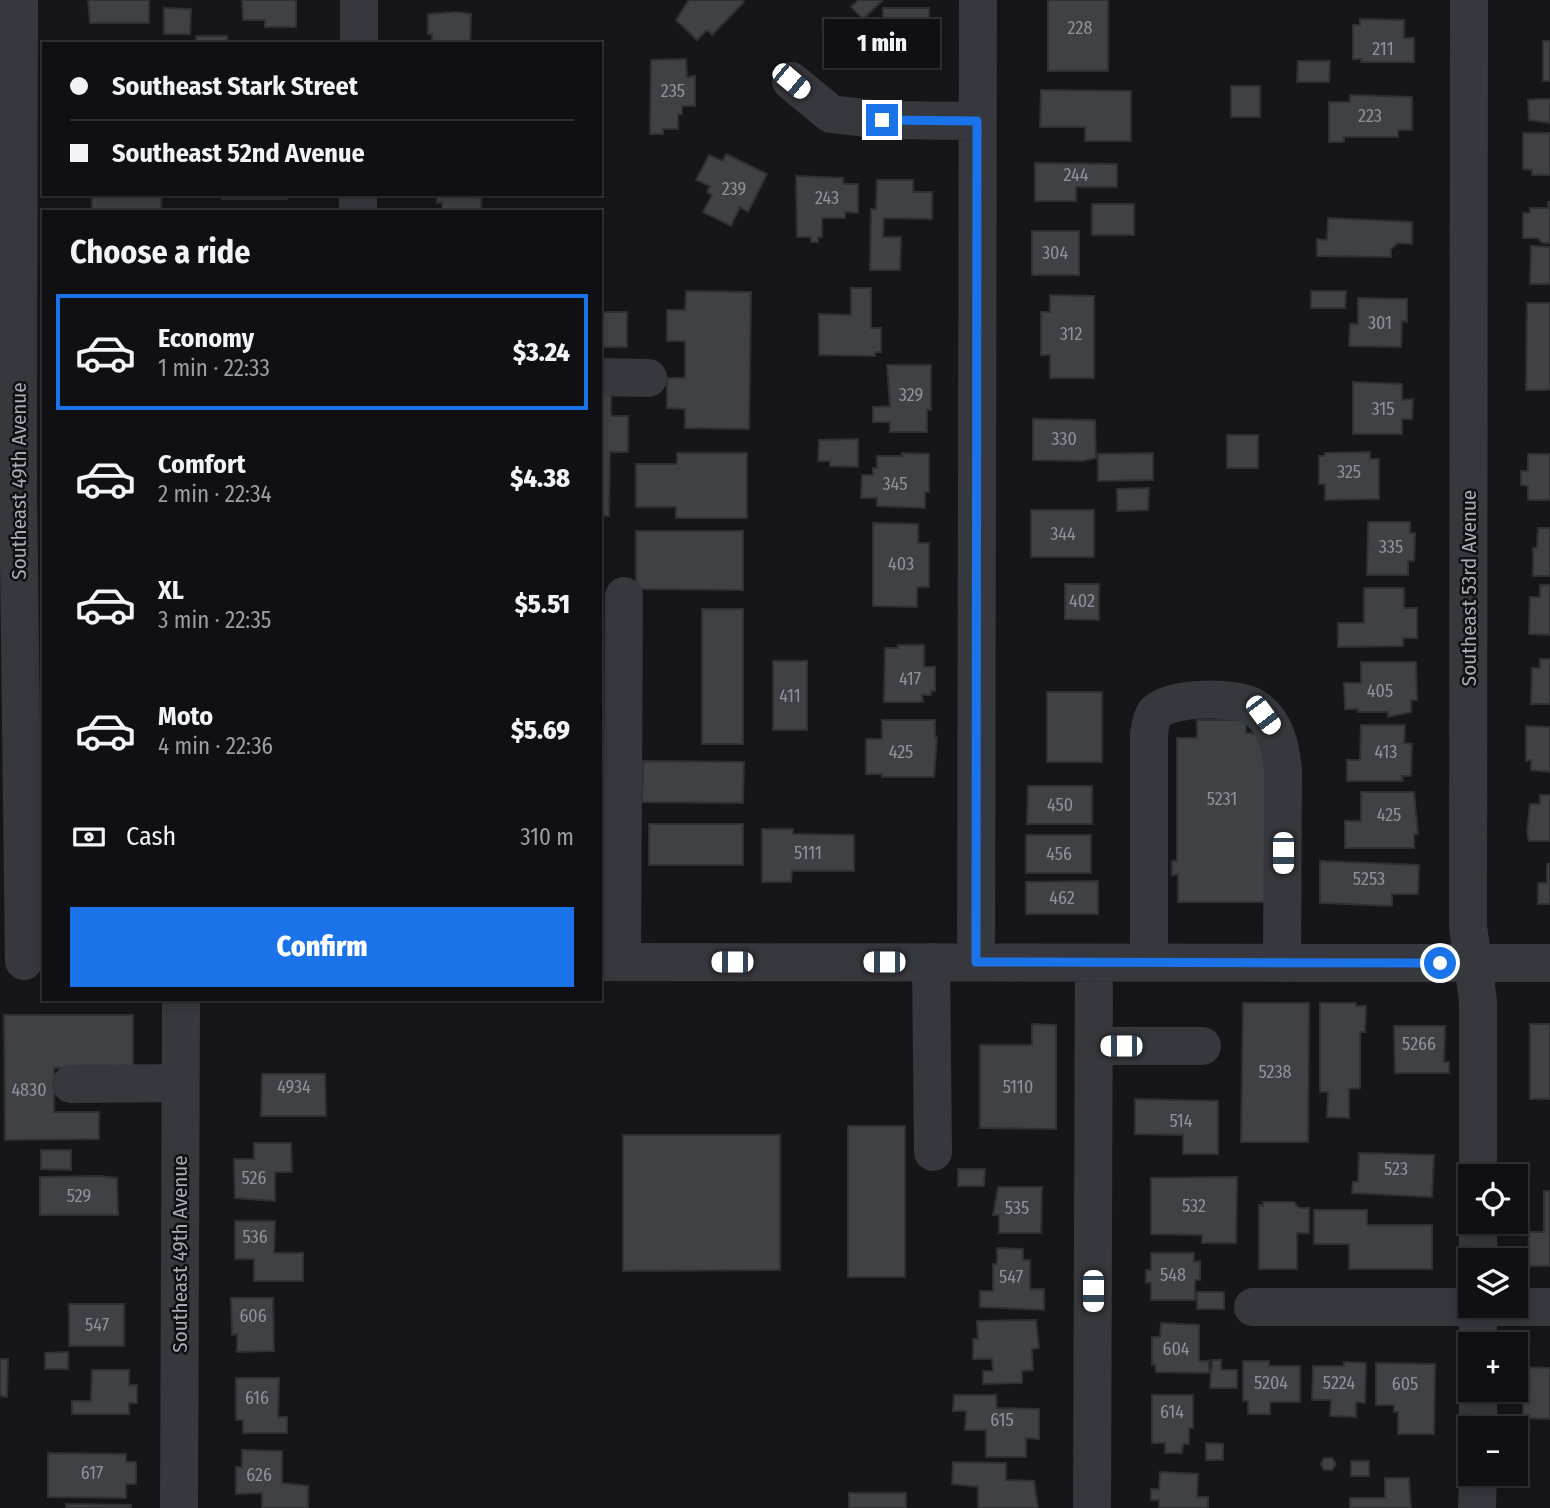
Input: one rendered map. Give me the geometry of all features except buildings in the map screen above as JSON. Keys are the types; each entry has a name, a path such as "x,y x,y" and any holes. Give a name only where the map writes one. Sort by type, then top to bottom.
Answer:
{"street":[{"name":"Southeast 49th Avenue","path":"19,0 9,482 23,961"},
{"path":"359,0 359,42"},
{"path":"976,962 978,0"},
{"name":"Southeast 53rd Avenue","path":"1469,0 1468,926 1478,1001 1478,1164"},
{"path":"791,81 831,114 882,120 977,121"},
{"path":"602,377 648,378"},
{"path":"624,596 611,962 1550,964"},
{"path":"1149,963 1149,734 1154,715 1164,706 1182,700 1253,706 1273,728 1281,750 1283,771 1282,963"},
{"path":"931,962 933,1152"},
{"path":"1092,1508 1094,963"},
{"name":"Southeast 49th Avenue","path":"179,1508 181,1001"},
{"path":"1094,1046 1202,1046"},
{"path":"71,1084 180,1083"},
{"path":"1253,1307 1478,1319 1550,1307"},
{"path":"1478,1486 1478,1508"}],"route":[{"path":"882,120 977,121 976,962 1440,963"}]}
